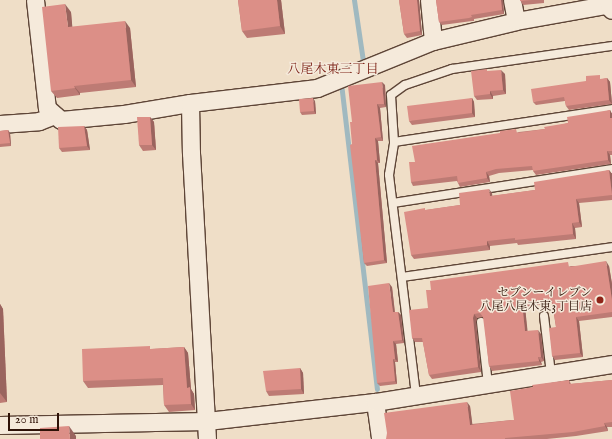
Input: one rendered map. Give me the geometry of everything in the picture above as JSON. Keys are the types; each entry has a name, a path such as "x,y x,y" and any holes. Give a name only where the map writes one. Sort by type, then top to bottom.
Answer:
{"street":[{"path":"35,0 47,108 61,120 124,114 190,103 317,88 433,41 516,21 611,4"},
{"path":"429,0 433,41"},
{"path":"512,0 516,21"},
{"path":"190,103 191,153 207,439"},
{"path":"0,124 39,121 55,115"},
{"path":"0,425 207,421 375,402 612,364"},
{"path":"375,402 380,439"}],"lane":[{"path":"416,395 389,175 394,142 391,95 405,85 452,69 612,46"},
{"path":"394,142 612,108"},
{"path":"393,203 612,168"},
{"path":"402,277 612,247"},
{"path":"544,316 551,374"},
{"path":"481,322 488,384"}],"building":[{"path":"238,0 277,0 280,26 242,31"},
{"path":"399,0 417,0 420,31 404,34"},
{"path":"436,0 501,0 502,10 471,15 472,17 469,18 439,22"},
{"path":"65,4 68,27 125,21 131,80 74,86 75,88 51,91 42,7"},
{"path":"487,69 487,71 501,70 503,90 490,91 490,94 474,96 471,71"},
{"path":"600,75 600,79 607,78 609,100 566,106 564,97 533,102 531,89 586,81 586,76"},
{"path":"382,82 384,104 377,104 381,137 375,138 377,160 375,160 384,260 364,263 350,145 352,144 350,122 352,122 348,86"},
{"path":"313,98 314,111 300,112 299,99"},
{"path":"472,98 472,113 409,121 407,106"},
{"path":"610,110 610,118 612,118 612,151 607,151 608,160 533,171 532,166 496,169 486,172 487,178 458,183 457,176 411,182 409,162 415,162 412,146 500,133 500,131 516,129 517,133 545,129 544,127 568,123 567,117"},
{"path":"137,117 150,117 152,145 139,145"},
{"path":"84,126 87,146 59,148 58,127"},
{"path":"8,130 10,143 0,144 0,131"},
{"path":"609,170 612,195 576,199 579,222 572,223 573,234 515,240 515,238 487,241 487,245 411,255 404,212 425,208 425,210 460,205 459,193 489,189 490,196 535,190 534,182"},
{"path":"606,261 612,300 612,312 576,317 580,353 552,356 549,328 556,327 552,300 522,302 525,331 538,330 541,357 538,357 539,361 489,366 483,317 480,313 474,314 473,318 478,367 429,375 422,338 412,338 409,310 428,308 426,290 431,290 430,281 568,262 569,267"},
{"path":"389,283 393,312 398,312 402,340 393,341 395,381 377,383 368,286"},
{"path":"150,346 150,349 184,347 187,388 190,387 191,404 164,405 163,378 83,381 82,349"},
{"path":"300,368 301,389 266,391 263,371"},
{"path":"569,380 569,384 612,380 612,422 604,423 605,426 573,432 505,439 386,439 387,433 384,413 467,402 470,425 514,420 510,391 533,387 532,385"},
{"path":"69,426 70,439 40,439 40,428"}],"waterway":[{"path":"354,0 363,61"},
{"path":"341,83 377,389"}],"place":[{"name":"セブンーイレブン 八尾八尾木東3丁目店","path":"600,300"}],"district":[{"name":"八尾木東三丁目","path":"333,70"}]}
